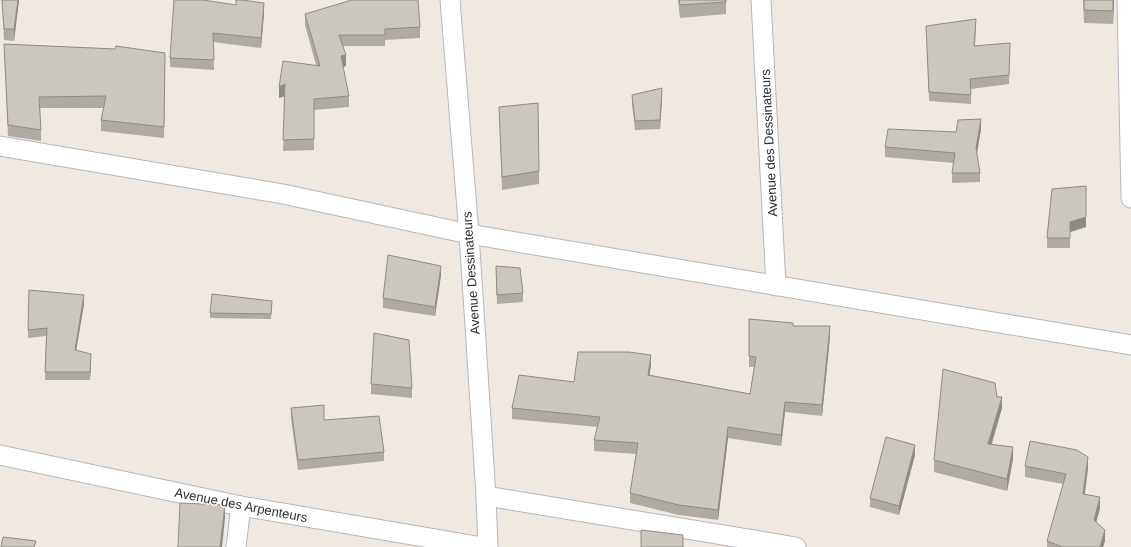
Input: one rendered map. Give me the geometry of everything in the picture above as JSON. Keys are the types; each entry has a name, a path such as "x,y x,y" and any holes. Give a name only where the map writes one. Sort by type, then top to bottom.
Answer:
{"street":[{"name":"Avenue Dessinateurs","path":"450,0 469,234 488,547"},
{"name":"Avenue des Dessinateurs","path":"761,0 776,286"},
{"path":"1128,0 1131,198"},
{"path":"0,146 284,194 469,234 1131,345"},
{"name":"Avenue des Arpenteurs","path":"0,455 241,506 483,547"},
{"path":"486,496 796,547"},
{"path":"236,547 241,506"}],"building":[{"path":"2,0 18,0 14,29 4,29"},
{"path":"174,0 203,0 236,5 236,0 264,3 261,38 213,33 214,60 170,58"},
{"path":"352,0 418,0 420,27 385,29 385,35 339,35 346,55 341,56 349,96 314,99 314,139 283,140 285,84 279,87 283,61 320,66 305,14"},
{"path":"679,0 726,0 726,2 680,5"},
{"path":"1084,0 1113,0 1113,11 1084,10"},
{"path":"976,19 974,46 1010,43 1009,75 970,79 971,95 929,92 926,26"},
{"path":"4,44 115,49 116,46 165,53 164,127 101,120 106,96 39,97 41,130 8,125"},
{"path":"662,88 660,120 635,121 632,95"},
{"path":"538,103 539,171 502,177 499,107"},
{"path":"981,119 976,148 980,173 952,173 955,153 885,147 888,129 956,132 958,120"},
{"path":"1086,186 1086,217 1070,222 1070,238 1047,238 1052,189"},
{"path":"388,255 441,266 435,307 383,298"},
{"path":"496,266 520,268 523,293 497,295"},
{"path":"29,290 84,295 75,350 91,354 90,372 45,372 47,328 28,330"},
{"path":"212,294 272,301 271,314 210,313"},
{"path":"749,319 793,323 793,326 830,326 822,405 785,402 781,435 728,427 718,510 679,505 630,493 638,443 594,440 600,417 512,408 519,375 574,382 578,352 629,352 651,355 648,375 750,394 756,357 749,356"},
{"path":"374,333 409,340 412,388 371,384"},
{"path":"943,369 995,383 997,397 1002,397 988,444 1013,447 1007,479 934,460"},
{"path":"324,405 324,420 379,416 384,452 298,460 291,408"},
{"path":"886,437 915,445 899,506 870,498"},
{"path":"1030,441 1077,450 1088,457 1083,494 1100,497 1094,520 1105,530 1100,547 1060,547 1047,541 1066,474 1025,466"},
{"path":"180,503 225,505 220,547 178,547"},
{"path":"641,530 683,535 683,547 641,547"},
{"path":"3,537 36,541 34,547 1,547"}]}
